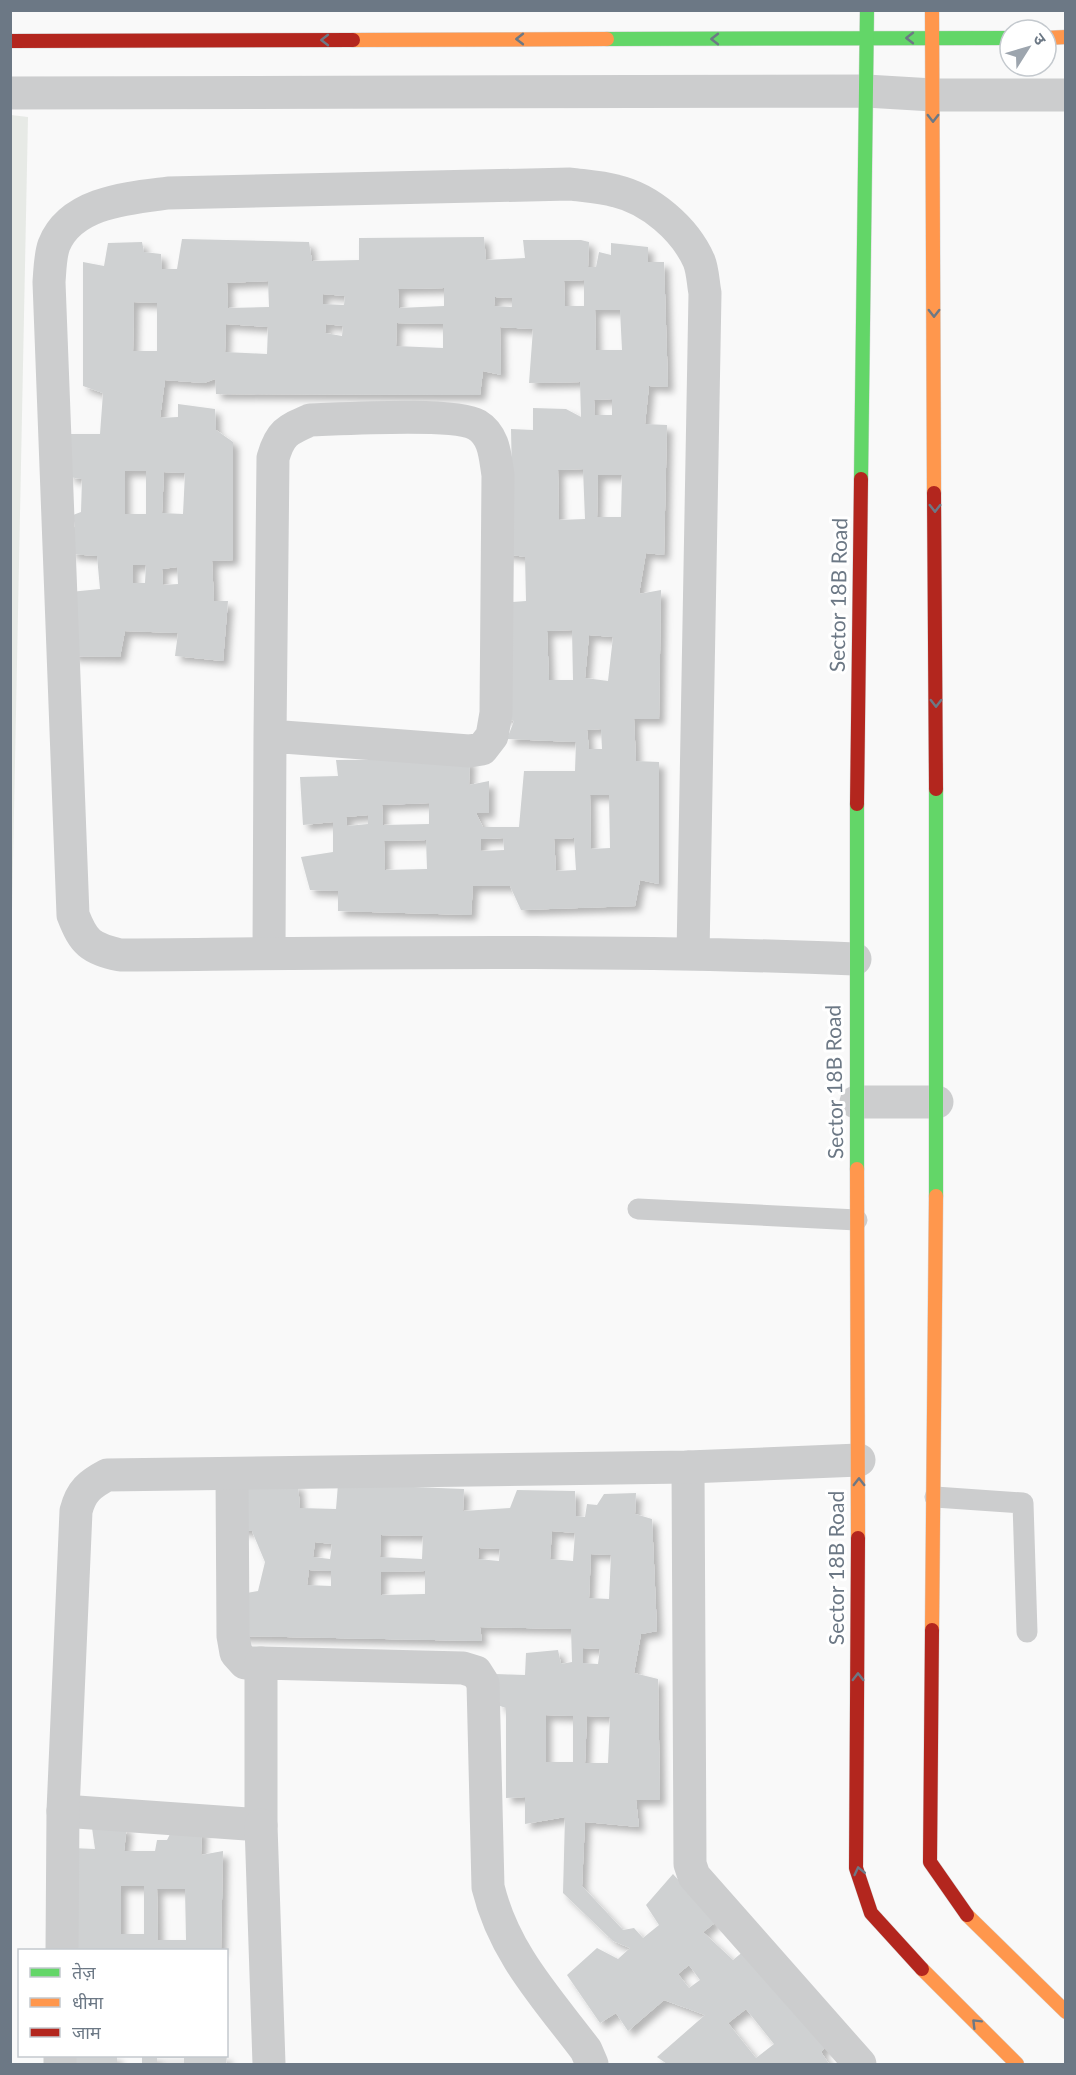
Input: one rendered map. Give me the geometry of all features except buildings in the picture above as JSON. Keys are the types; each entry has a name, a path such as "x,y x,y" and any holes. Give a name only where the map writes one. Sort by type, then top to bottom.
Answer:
{"street":[{"name":"Sector 18B Road","path":"867,10 855,960 859,1460 856,1868 872,1913 906,1953 1017,2064"},
{"path":"932,10 937,1102 936,1497 930,1862 965,1913 1065,2012"},
{"path":"10,41 998,38"},
{"path":"10,93 866,91 933,95 1065,95"},
{"path":"693,954 705,293 700,263 692,247 667,219 644,202 617,191 570,184 168,193 108,203 78,217 60,233 53,247 49,282 73,915 82,937 96,950 120,955 269,952 693,954 855,960"},
{"path":"269,952 270,736 273,458 278,440 290,429 310,420 454,419 477,425 493,442 498,475 496,713 492,736 482,748 469,751 270,736"},
{"path":"856,1102 937,1102"},
{"path":"62,1949 63,1811 76,1511 80,1497 91,1483 107,1475 688,1467 859,1460"},
{"path":"688,1467 690,1864 694,1876 860,2064"},
{"path":"232,1474 233,1636 236,1653 245,1662 464,1668 476,1672 483,1683 488,1887 494,1914 511,1950 586,2050 592,2064"},
{"path":"261,1663 261,1825 268,2064"},
{"path":"63,1811 261,1825"}],"lane":[{"path":"638,1209 857,1220"},
{"path":"936,1497 1023,1503 1027,1632"}],"shaded area":[{"path":"10,115 28,117 11,961"}],"traffic: fast":[{"path":"861,479 867,10"},
{"path":"607,39 998,38"},
{"path":"936,789 936,1196"},
{"path":"857,804 857,1169"}],"traffic: slow":[{"path":"932,10 934,493"},
{"path":"1058,37 1066,37"},
{"path":"353,40 607,39"},
{"path":"857,1169 858,1538"},
{"path":"932,1630 936,1196"},
{"path":"967,1915 1066,2012"},
{"path":"922,1969 1017,2064"}],"traffic: jam":[{"path":"10,41 353,40"},
{"path":"857,804 861,479"},
{"path":"934,493 936,789"},
{"path":"858,1538 856,1868 871,1913 922,1969"},
{"path":"932,1630 930,1862 967,1915"}]}
